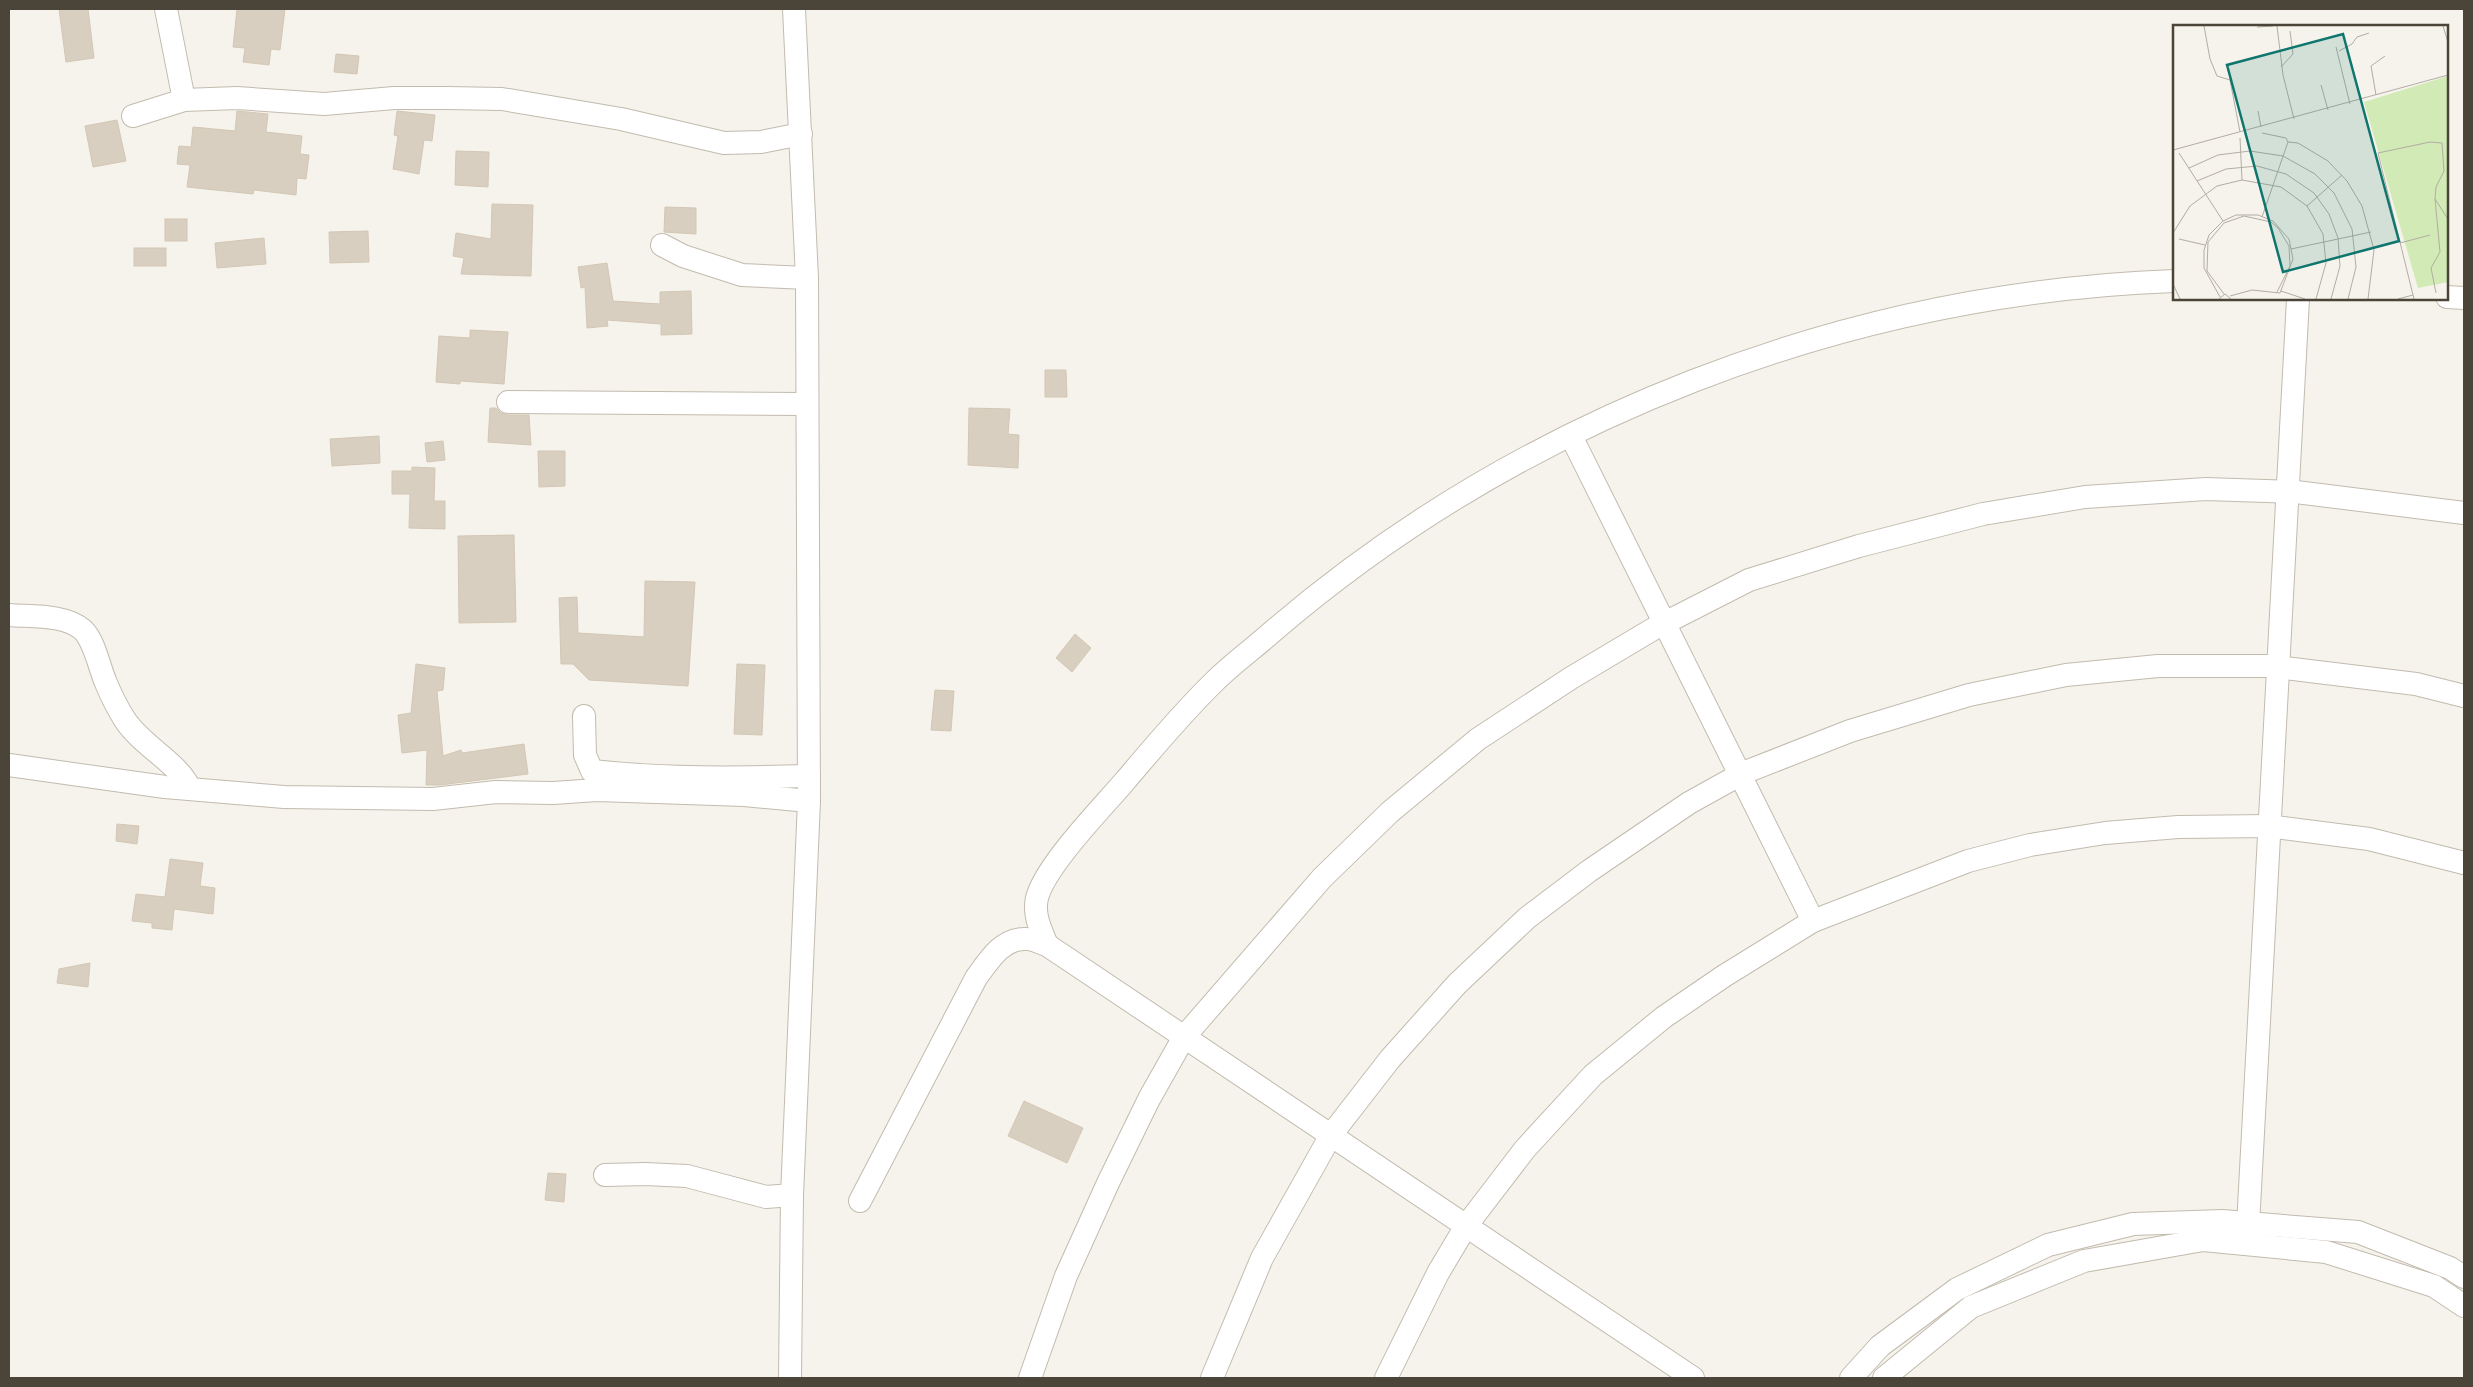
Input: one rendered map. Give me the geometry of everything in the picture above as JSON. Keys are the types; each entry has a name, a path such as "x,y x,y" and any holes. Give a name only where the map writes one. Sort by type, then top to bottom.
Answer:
{"street":[{"path":"166,9 184,100"},
{"path":"790,1378 792,1195 809,801 807,278 794,9"},
{"path":"133,116 184,100 237,98 324,104 394,98 502,99 622,119 724,143 761,142 801,134"},
{"path":"662,245 683,256 742,275 807,278"},
{"path":"1048,945 1037,920 1037,898 1051,869 1158,742 1214,682 1306,603 1380,547 1470,490 1571,436 1654,397 1756,357 1862,326 1976,300 2105,283 2173,281"},
{"path":"2448,297 2464,298"},
{"path":"2247,1244 2298,300"},
{"path":"508,402 807,404"},
{"path":"1571,436 1813,921"},
{"path":"1030,1378 1066,1276 1108,1183 1149,1099 1184,1037 1322,878 1390,812 1478,739 1571,678 1655,628 1749,580 1859,546 1983,514 2085,497 2206,489 2296,492 2464,513"},
{"path":"9,615 65,620 84,631 124,719 136,736 185,778 190,789"},
{"path":"1212,1378 1262,1258 1331,1135 1390,1059 1439,1004 1527,918 1589,871 1689,803 1743,774 1850,731 1969,695 2066,675 2158,666 2268,666 2416,684 2464,696"},
{"path":"584,716 585,755 592,771 664,776 755,778 809,776"},
{"path":"9,765 190,789 284,797 433,799 496,792 553,793 597,790 744,796 809,801"},
{"path":"1386,1378 1438,1273 1466,1226 1525,1149 1593,1075 1664,1017 1724,976 1813,921 1968,861 2030,845 2105,833 2178,827 2268,826 2368,839 2464,863"},
{"path":"860,1202 972,986 993,955 1009,942 1025,938 1048,945 1693,1378"},
{"path":"605,1175 687,1176 766,1197 792,1195"},
{"path":"1851,1378 1880,1346 1957,1289 2048,1245 2133,1224 2249,1222 2358,1232 2450,1268 2464,1277"},
{"path":"1884,1378 1971,1307 2084,1262 2203,1240 2326,1252 2434,1286 2464,1306"}],"building":[{"path":"59,9 88,9 94,58 66,62"},
{"path":"237,9 285,9 280,50 271,49 269,65 243,62 245,48 233,47"},
{"path":"336,54 359,56 357,74 334,72"},
{"path":"237,111 268,114 266,132 302,136 300,154 309,155 306,179 297,178 296,195 254,190 253,194 187,187 190,165 177,164 179,146 191,147 193,127 235,131"},
{"path":"397,111 435,115 432,141 424,140 419,174 393,169 398,136 394,135"},
{"path":"117,120 126,161 93,167 85,126"},
{"path":"456,151 489,152 488,187 455,185"},
{"path":"492,204 533,205 531,276 461,274 464,258 453,256 456,233 491,239"},
{"path":"665,207 696,208 696,234 664,232"},
{"path":"165,219 187,219 187,241 165,241"},
{"path":"368,231 369,262 330,263 329,232"},
{"path":"264,238 266,264 217,268 215,243"},
{"path":"134,248 166,248 166,266 134,266"},
{"path":"607,263 613,301 660,304 660,292 691,291 692,334 661,335 661,324 607,320 608,326 587,328 585,287 581,288 578,267"},
{"path":"470,330 508,332 504,384 460,381 460,384 436,382 439,336 470,338"},
{"path":"1045,370 1066,370 1067,397 1045,397"},
{"path":"490,408 496,408 501,413 507,415 529,415 531,445 488,442"},
{"path":"969,408 1010,409 1008,434 1019,435 1018,468 968,465"},
{"path":"379,436 380,463 332,466 330,439"},
{"path":"443,441 445,460 427,462 425,443"},
{"path":"538,451 565,451 565,486 539,487"},
{"path":"412,467 435,468 434,501 445,501 445,529 409,528 410,494 392,494 392,471 412,471"},
{"path":"514,535 516,622 459,623 458,536"},
{"path":"645,581 695,582 688,686 589,680 573,664 561,664 559,598 577,597 578,633 644,637"},
{"path":"1075,634 1091,648 1072,672 1056,658"},
{"path":"416,664 445,668 443,690 437,691 443,756 461,750 462,753 524,744 528,774 440,785 426,785 427,750 402,753 398,715 411,713"},
{"path":"737,664 765,665 762,735 734,734"},
{"path":"935,690 954,691 951,731 931,730"},
{"path":"117,824 139,826 137,844 116,841"},
{"path":"170,859 203,863 200,886 215,888 213,914 174,909 172,930 152,928 152,923 132,921 136,894 165,897"},
{"path":"90,963 88,987 57,983 59,969"},
{"path":"1024,1101 1083,1128 1067,1163 1008,1136"},
{"path":"548,1173 566,1174 564,1202 545,1200"}]}
